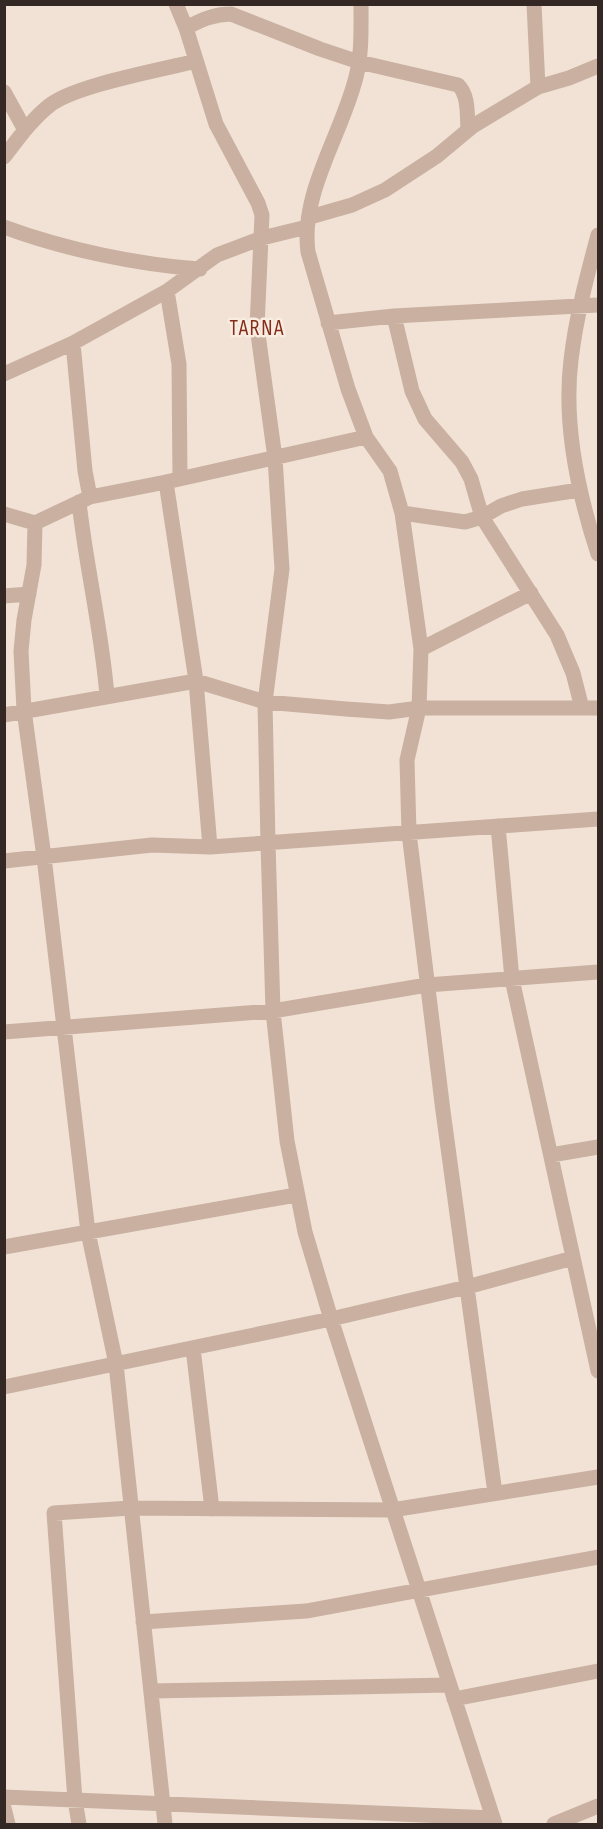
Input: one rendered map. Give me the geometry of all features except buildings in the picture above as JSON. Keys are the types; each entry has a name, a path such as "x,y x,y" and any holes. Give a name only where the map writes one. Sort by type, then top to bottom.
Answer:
{"street":[{"path":"4,1797 494,1821 330,1320 296,1195 287,1141 273,1011 265,702 282,569 274,458 258,327 262,215 216,124 186,28 176,4"},
{"path":"361,4 359,62 346,108 323,166 309,222 308,252 328,323 366,437 390,471 402,513 421,649 419,708 407,760 409,832 427,985 495,1493"},
{"path":"534,4 538,87"},
{"path":"186,28 205,18 231,14 359,62 458,86 465,97 468,130"},
{"path":"4,157 25,130 50,105 68,95 196,61"},
{"path":"4,374 73,343 166,291 217,255 352,206 385,190 437,156 468,130 538,87 598,66"},
{"path":"4,92 25,130"},
{"path":"4,227 152,265 200,268"},
{"path":"598,235 580,306 569,389 579,489 598,554"},
{"path":"166,291 178,364 173,480 196,681 210,847"},
{"path":"328,323 394,316 598,305"},
{"path":"394,316 412,391 425,419 462,462 471,479 482,517 557,635 573,673 582,708"},
{"path":"73,343 84,471 85,546 105,659 107,696"},
{"path":"4,514 35,523 85,499 366,437"},
{"path":"402,513 465,522 522,499 579,489"},
{"path":"35,523 34,565 21,651 24,710 44,857 88,1232 116,1364 165,1824"},
{"path":"421,649 531,593"},
{"path":"4,596 29,594"},
{"path":"4,715 196,681 265,702 388,712 419,708 598,708"},
{"path":"4,861 152,845 210,847 598,819"},
{"path":"498,826 512,979 573,1258 594,1328 598,1371"},
{"path":"4,1032 273,1011 427,985 598,972"},
{"path":"550,1155 598,1147"},
{"path":"4,1247 296,1195"},
{"path":"4,1387 330,1320 467,1287 573,1258"},
{"path":"193,1348 212,1509"},
{"path":"79,1824 75,1800 54,1513 131,1508 392,1510 598,1477"},
{"path":"143,1622 306,1611 598,1557"},
{"path":"151,1691 452,1692 598,1671"},
{"path":"554,1824 598,1806"},
{"path":"4,1808 8,1824"}],"district":[{"name":"TARNA","path":"257,327"}]}
